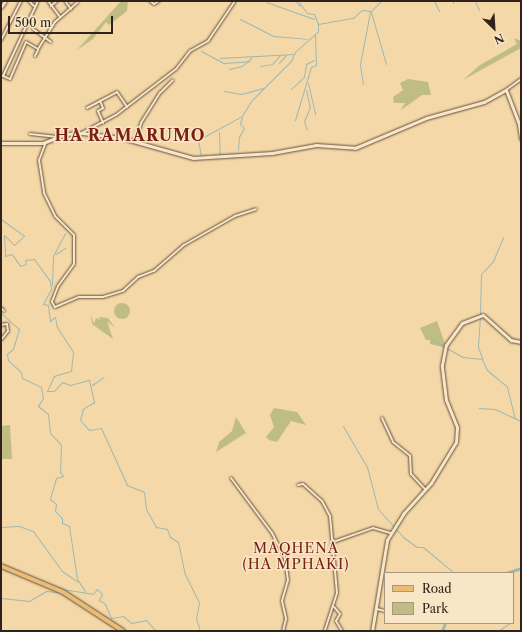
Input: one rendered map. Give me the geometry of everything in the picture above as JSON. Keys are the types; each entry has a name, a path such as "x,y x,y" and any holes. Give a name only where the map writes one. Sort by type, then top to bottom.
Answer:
{"main road":[{"path":"1,566 63,592 123,631"}],"street":[{"path":"1,7 5,1"},
{"path":"1,40 21,1"},
{"path":"29,1 34,6"},
{"path":"38,1 34,6 2,75 10,79 26,42 38,50"},
{"path":"48,1 60,17"},
{"path":"51,6 56,1"},
{"path":"66,1 71,8"},
{"path":"150,1 154,4 160,1"},
{"path":"1,143 46,142 58,137 82,133 103,122 127,107 176,69 190,51 208,42 235,1"},
{"path":"34,56 60,17 78,2"},
{"path":"33,29 51,42"},
{"path":"82,133 135,142 193,158 272,153 316,145 355,148 426,118 484,102 506,90 521,79"},
{"path":"135,142 141,122 160,93 173,80"},
{"path":"506,90 519,121 521,139"},
{"path":"87,108 117,92 127,107"},
{"path":"100,101 103,108 98,111 103,122"},
{"path":"30,134 58,137"},
{"path":"46,142 40,160 44,193 55,216 74,235 74,264 58,286 52,302 55,307 79,297 103,297 123,291 138,277 154,271 184,245 235,216 256,209"},
{"path":"372,631 377,609 385,547 391,533 426,490 456,442 457,427 446,400 442,366 449,340 462,323 483,315 511,340 521,342"},
{"path":"1,325 7,324 8,331 1,340"},
{"path":"382,418 393,442 410,456 411,474 426,490"},
{"path":"230,478 272,533 284,560 288,580 282,601 286,619 283,631"},
{"path":"298,485 307,486 325,505 333,542 338,590 334,607 325,631"},
{"path":"333,542 373,528 391,533"},
{"path":"334,607 340,614 336,622 342,631"},
{"path":"377,609 384,611"}],"green space":[{"path":"121,1 128,1 127,11 109,25 106,22 93,39 77,50"},
{"path":"514,38 521,41 521,48 463,80 480,65 517,44"},
{"path":"408,79 428,82 431,95 422,95 401,110 405,103 394,103 393,97 403,90 400,83"},
{"path":"119,303 125,303 130,308 128,317 125,319 119,319 114,314 114,308"},
{"path":"91,315 94,324 96,318 100,320 99,317 108,318 115,328 107,321 113,339 92,324"},
{"path":"437,321 445,344 443,347 430,344 430,340 426,340 420,328"},
{"path":"274,408 297,412 306,425 291,421 277,442 269,440 266,437 274,427 270,415"},
{"path":"236,417 246,433 216,452 219,442 232,431"},
{"path":"10,425 12,459 1,459 1,426"}],"waterway":[{"path":"295,1 300,6"},
{"path":"298,1 307,13 314,14 318,24"},
{"path":"201,156 198,140 242,116 251,101 291,61 295,52 318,31 318,24 353,18 362,10 371,11 381,1"},
{"path":"434,1 439,11"},
{"path":"475,1 479,10"},
{"path":"266,2 314,19"},
{"path":"363,84 360,64 370,12"},
{"path":"371,12 386,64"},
{"path":"240,19 274,36 307,39"},
{"path":"295,120 311,67 316,65 315,34"},
{"path":"201,51 224,63 250,61"},
{"path":"220,58 293,54"},
{"path":"260,66 272,64 280,55"},
{"path":"279,63 286,55"},
{"path":"229,69 242,66 252,57"},
{"path":"291,89 304,77 306,64 314,60"},
{"path":"308,83 315,114"},
{"path":"224,91 241,94 264,88"},
{"path":"306,90 310,107 304,121 307,130"},
{"path":"238,150 239,137 244,128 240,124 242,117"},
{"path":"219,132 220,155"},
{"path":"1,219 24,236 14,245 4,235 5,256 12,254 20,266 26,264 25,260 34,259 50,281 51,289 43,304 48,305 50,321 55,317 57,327 73,352 71,371 54,376 47,391 54,391 62,382 70,385 89,380 94,402 83,409 80,420 89,430 101,428 127,485 144,492 146,509 156,527 167,529 170,537 178,542 185,574 199,603 196,618 200,631"},
{"path":"52,285 53,256 65,233"},
{"path":"480,314 481,274 493,261 503,237"},
{"path":"56,254 65,248"},
{"path":"1,313 19,329 13,349 7,354 8,360 21,372 22,378 41,387 43,398 38,406 48,414 50,433 61,445 60,472 63,476 56,478 50,499 56,504 55,511 62,518 62,523 69,526 77,579 85,591"},
{"path":"480,317 478,347 482,358"},
{"path":"432,340 463,357 482,359 487,370 507,387 515,418"},
{"path":"92,385 104,377"},
{"path":"479,408 495,409 521,421"},
{"path":"343,426 367,467 378,509 403,537 417,547 423,547 453,572"},
{"path":"1,527 19,526 33,531 62,571 78,582"},
{"path":"509,572 521,568"},
{"path":"62,589 93,594 97,589 102,594 99,600 105,604 111,618 123,616 131,623 146,620 156,631"},
{"path":"1,598 29,601 46,591 57,592"},
{"path":"442,631 445,624"},
{"path":"498,631 508,624"}],"district":[{"name":"HA RAMARUMO","path":"130,135"},
{"name":"MAQHENA (HA MPHAKI)","path":"296,556"}]}
